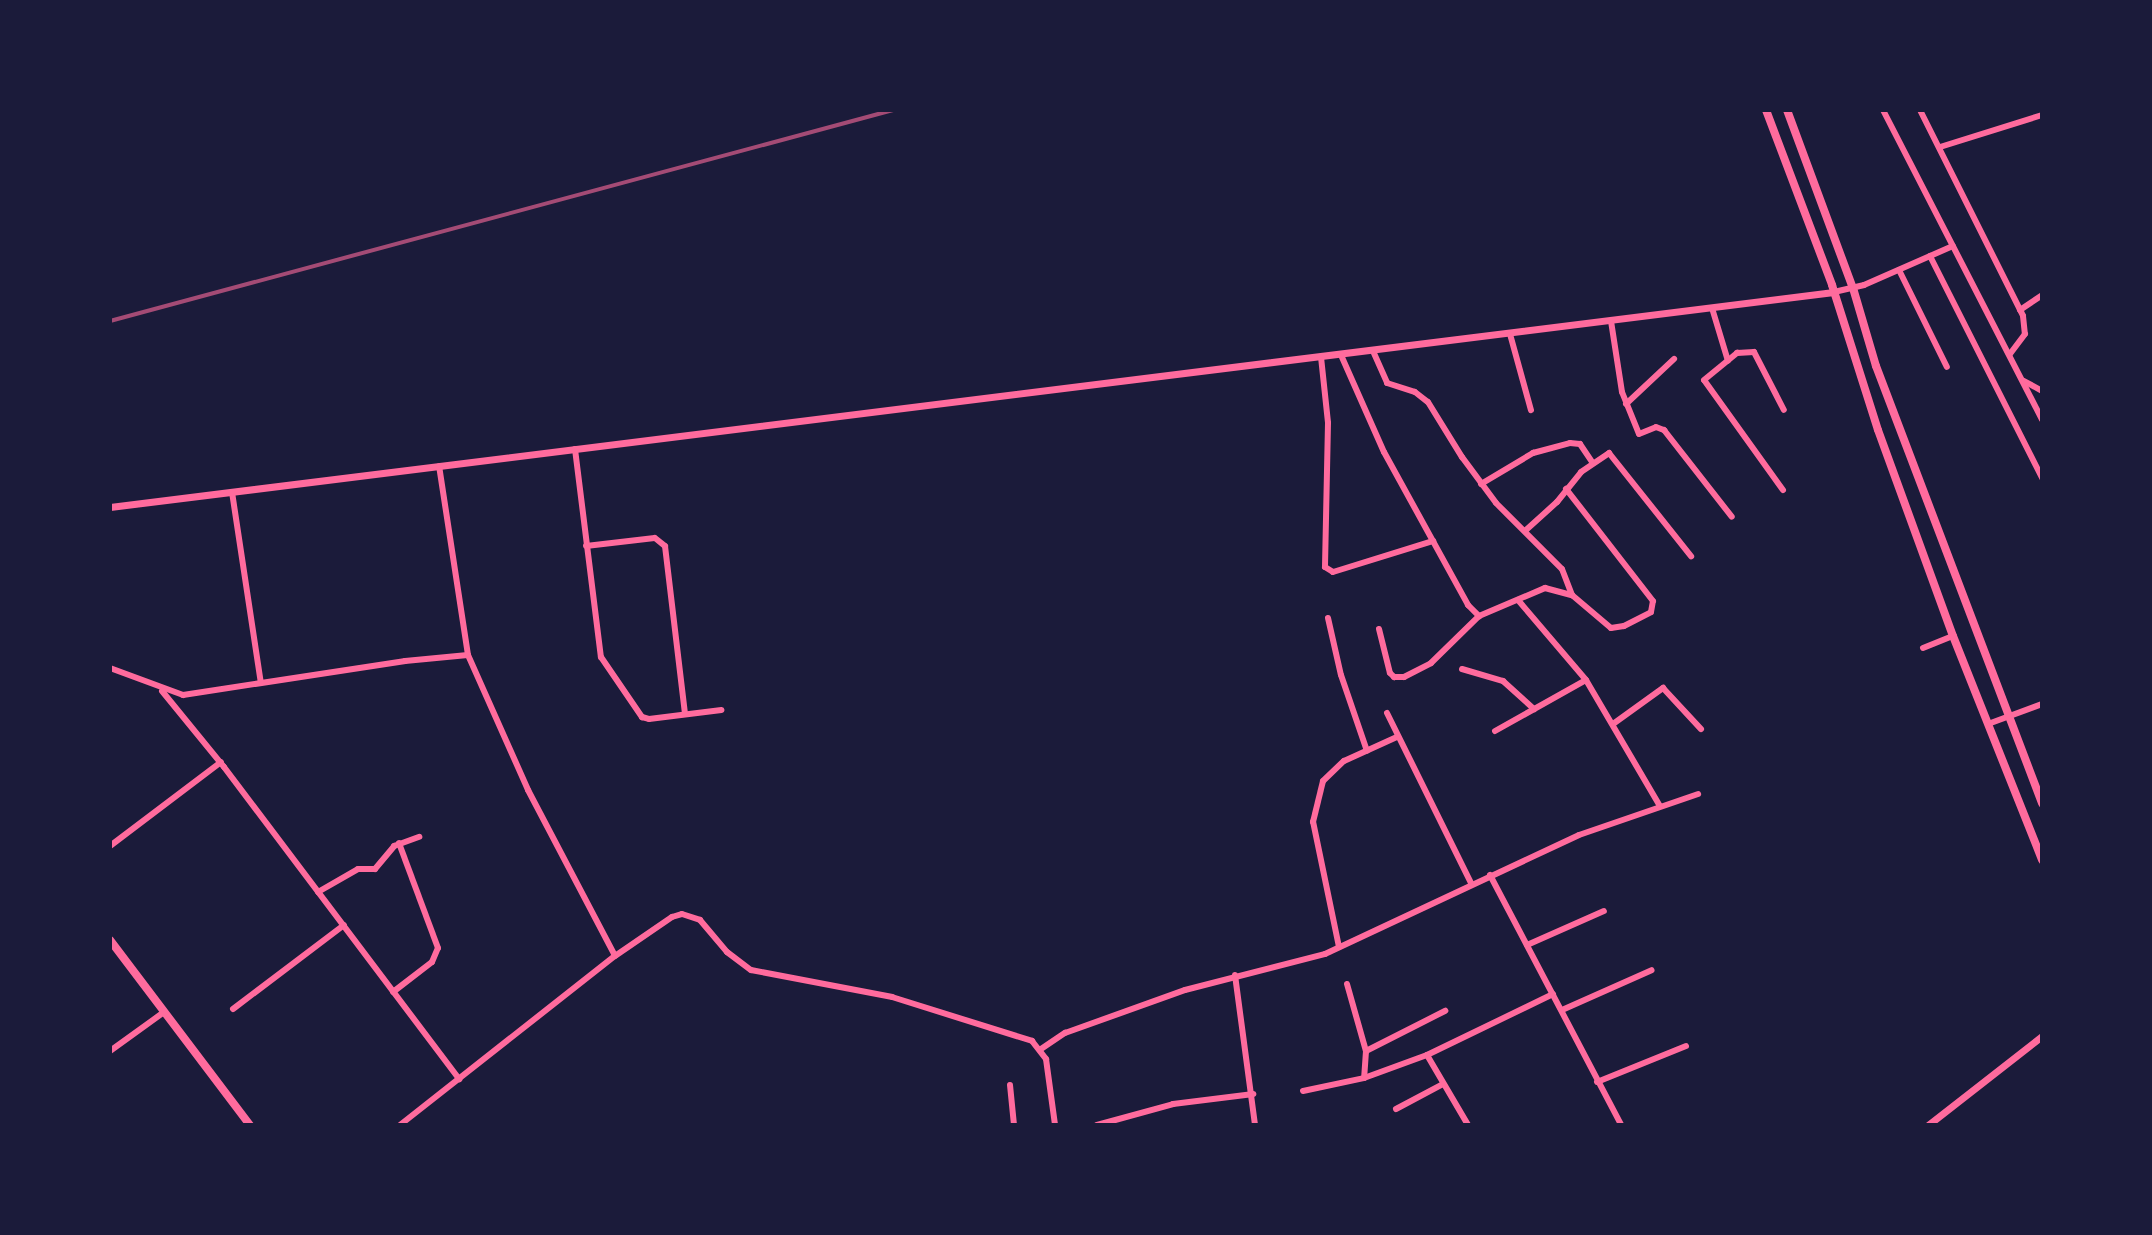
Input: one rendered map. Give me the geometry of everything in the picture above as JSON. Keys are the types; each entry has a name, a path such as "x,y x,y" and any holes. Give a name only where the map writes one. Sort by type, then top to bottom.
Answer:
{"main road":[{"path":"1766,110 1826,269 1878,430 1953,636 2042,860"},
{"path":"1787,110 1853,288 1876,366 2042,804"},
{"path":"110,940 250,1125"}],"street":[{"path":"1883,110 2042,419"},
{"path":"1920,110 2020,310 2025,334 2010,354"},
{"path":"2026,110 2030,120"},
{"path":"1940,147 2042,115"},
{"path":"110,507 1834,292 1853,288 1953,246"},
{"path":"1930,256 2042,478"},
{"path":"1899,270 1947,367"},
{"path":"2020,310 2042,295"},
{"path":"1712,308 1728,361"},
{"path":"1611,321 1626,404 1639,434 1656,427 1664,430 1732,517"},
{"path":"1510,334 1531,410"},
{"path":"1783,490 1704,380 1743,350 1754,352 1784,410"},
{"path":"1373,351 1387,383 1415,392 1428,402 1481,484 1562,569 1572,595 1611,628 1651,612 1654,604 1566,489"},
{"path":"1341,355 1384,452 1479,616"},
{"path":"1321,357 1328,423 1325,567 1333,572 1433,541"},
{"path":"1626,404 1674,359"},
{"path":"2023,381 2042,391"},
{"path":"1481,484 1533,453 1570,443 1580,444 1593,463"},
{"path":"575,449 601,657 642,717 721,710"},
{"path":"1526,530 1593,463 1609,453 1691,556"},
{"path":"439,466 468,655 528,790 615,956"},
{"path":"232,492 261,683"},
{"path":"586,546 655,538 665,546 685,714"},
{"path":"1379,629 1390,673 1394,677 1404,677 1431,663 1479,616 1538,589 1572,595"},
{"path":"1518,600 1552,635 1586,680 1660,806"},
{"path":"1328,618 1341,675 1367,751"},
{"path":"1923,648 1953,636"},
{"path":"110,668 160,690 183,695 468,655"},
{"path":"1462,669 1483,672 1503,681 1534,709"},
{"path":"1495,731 1586,680"},
{"path":"1613,724 1663,688 1701,729"},
{"path":"160,690 221,762 459,1079"},
{"path":"1988,724 2042,704"},
{"path":"1387,713 1471,883"},
{"path":"1339,947 1316,840 1315,808 1328,773 1397,737"},
{"path":"110,846 221,762"},
{"path":"1041,1049 1065,1033 1235,975 1309,959 1471,883 1621,818 1698,794"},
{"path":"318,892 358,869 379,867 399,843 419,837"},
{"path":"393,992 432,962 438,948 399,843"},
{"path":"1490,875 1621,1125"},
{"path":"1527,945 1604,911"},
{"path":"400,1125 615,956 672,917 691,915 727,952 751,970 932,1008 1032,1041 1046,1059 1055,1125"},
{"path":"233,1009 344,925"},
{"path":"1562,1010 1652,970"},
{"path":"1235,975 1255,1125"},
{"path":"1347,984 1366,1051 1364,1078"},
{"path":"1303,1091 1364,1078 1427,1055 1553,994"},
{"path":"1366,1051 1445,1011"},
{"path":"110,1051 164,1012"},
{"path":"1928,1125 2042,1036"},
{"path":"1597,1082 1686,1046"},
{"path":"1427,1055 1468,1125"},
{"path":"1396,1109 1443,1084"},
{"path":"1010,1085 1014,1125"},
{"path":"1097,1125 1173,1104 1253,1094"}],"railway":[{"path":"110,321 893,110"}]}
